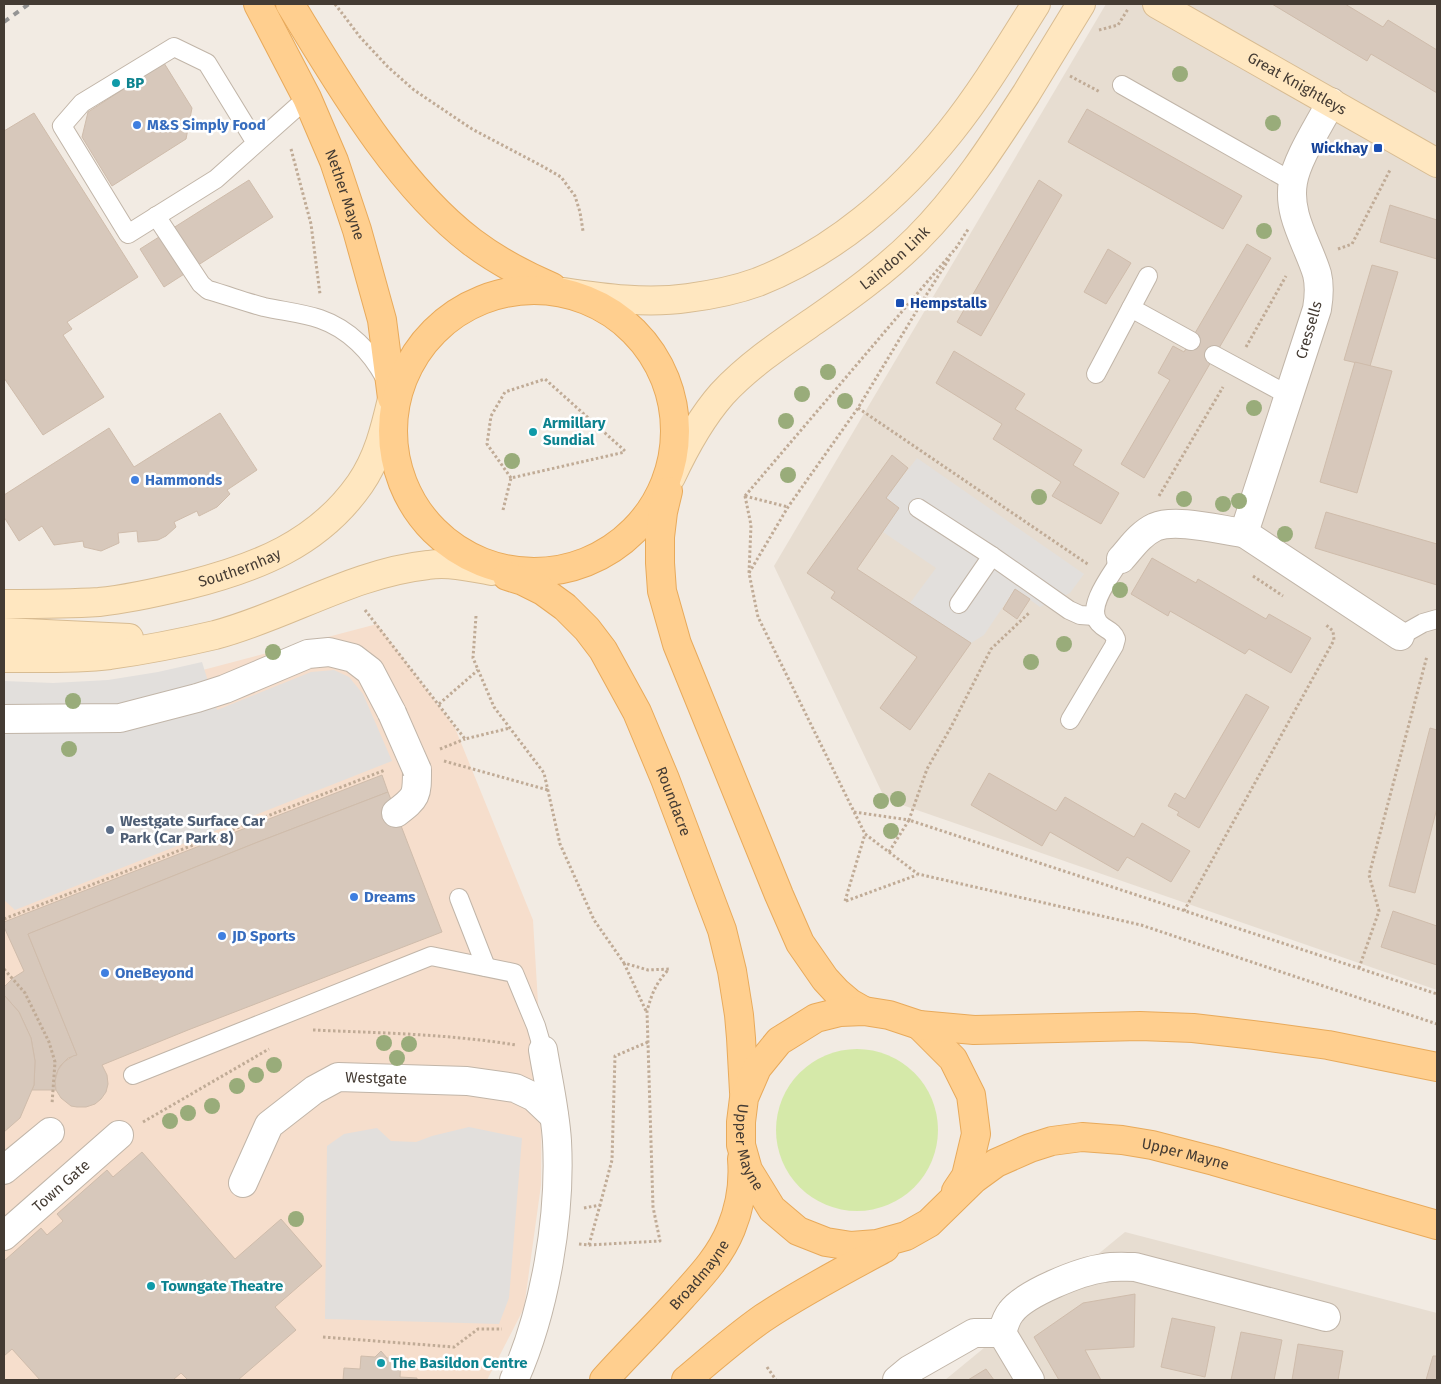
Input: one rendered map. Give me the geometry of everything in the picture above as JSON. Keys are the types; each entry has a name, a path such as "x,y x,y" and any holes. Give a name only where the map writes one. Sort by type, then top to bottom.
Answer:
{"main road":[{"name":"Nether Mayne","path":"258,4 307,98 334,161 357,230 382,320 392,399 392,421 401,468 419,506 432,524 450,544 469,558 492,571"},
{"path":"290,4 372,132 424,197 447,220 479,247 502,262 535,280 589,303 610,315 638,339 660,371 672,410 676,435 675,458 663,512 660,537 660,564 662,591 677,644 800,943 825,979 837,992 850,1003 864,1011"},
{"path":"392,399 402,375 414,356 436,331 451,318 488,298 508,292 544,290 564,292"},
{"path":"492,571 506,574 525,574 549,571 574,565 598,555 614,546 646,516 661,497 671,477"},
{"name":"Roundacre","path":"492,571 523,582 543,592 565,607 587,629 603,650 637,712 665,779 722,930 732,971 739,1016 744,1098"},
{"name":"Upper Mayne","path":"1437,1067 1328,1045 1254,1034 1193,1028 1140,1026 974,1030 919,1025 889,1015 864,1011 840,1012 816,1018 779,1041 757,1068 744,1098 741,1122 742,1145 748,1170 772,1209 798,1231 826,1242 851,1246 877,1244 906,1236 929,1223 974,1179 996,1163 1030,1148 1052,1141 1082,1137 1122,1140 1152,1145 1437,1225"},
{"name":"Upper Mayne","path":"919,1025 953,1058 971,1095 976,1134 966,1176 947,1206"},
{"name":"Broadmayne","path":"604,1380 691,1288 710,1266 723,1246 737,1213 741,1194 743,1170 742,1145"},
{"path":"686,1380 763,1318 906,1236"}],"street":[{"path":"564,292 649,301 686,299 757,282 797,263 832,242 871,214 907,182 950,132 990,77 1036,4"},
{"name":"Laindon Link","path":"671,477 686,445 703,418 746,371 881,271 917,239 951,201 987,153 1081,4"},
{"name":"Great Knightleys","path":"1157,4 1437,163"},
{"name":"Cressells","path":"1244,533 1317,309 1319,292 1317,275 1293,207 1293,182 1301,158 1331,102"},
{"name":"Southernhay","path":"4,604 99,602 138,596 233,573 264,561 294,546 319,529 339,510 361,484 376,456 384,434 392,399"},
{"path":"1121,559 1145,533 1167,524 1180,524 1244,533 1400,636"},
{"path":"4,658 59,658 110,655 215,635 373,577 429,564 457,565 492,571"},
{"path":"4,632 113,638 165,638 215,635"},
{"path":"4,719 120,718 225,689 308,654 330,652 353,658 370,672 392,713 428,765 413,800 396,813"},
{"path":"514,1380 533,1329 548,1268 557,1200 557,1141 543,1050"},
{"name":"Westgate","path":"243,1183 269,1125 314,1090 338,1077 467,1082 516,1088 534,1097 554,1116"},
{"path":"4,1170 50,1132"},
{"name":"Town Gate","path":"4,1236 119,1135"},
{"path":"1386,1211 1411,1223 1437,1240"},
{"path":"1030,1380 1002,1333 1005,1321 1011,1311 1029,1297 1051,1285 1104,1268 1135,1267 1326,1317"},
{"path":"897,1380 909,1370 974,1333 1002,1333"}],"lane":[{"path":"256,143 207,63 174,47 82,103 62,126 128,234 216,179 307,98"},
{"path":"1122,85 1293,182"},
{"path":"156,216 201,284 208,290 264,307 320,319 348,333 378,365 387,380 392,399"},
{"path":"1096,374 1148,276"},
{"path":"1130,308 1191,341"},
{"path":"1214,355 1290,396"},
{"path":"918,508 992,556 1068,610 1080,615 1095,616"},
{"path":"959,604 992,556"},
{"path":"1070,720 1114,646 1116,639 1114,633 1100,623 1095,616 1096,603 1121,559"},
{"path":"1400,636 1424,623 1437,619"},
{"path":"459,898 486,967"},
{"path":"133,1075 431,956 514,973 536,1026 543,1050"}],"path":[{"path":"335,4 360,37 388,67 414,90 472,130 542,166 561,178 575,196 583,231"},
{"path":"1065,73 1108,97"},
{"path":"291,149 311,224 320,294"},
{"path":"1155,503 1294,262 1352,244 1394,162"},
{"path":"750,573 788,508 858,408 956,248"},
{"path":"503,510 511,478 487,444 491,416 505,392 545,379 625,451 511,478"},
{"path":"858,408 1096,570"},
{"path":"788,508 745,496 751,525 750,573 758,617 865,834 918,874 1141,926 1437,1024"},
{"path":"1250,574 1290,601"},
{"path":"889,852 908,820 927,769 991,649 1031,610 1062,605"},
{"path":"476,616 473,658 478,670 494,706 544,773 560,844 594,920 624,963 647,1012"},
{"path":"1184,911 1334,640 1333,631 1322,621"},
{"path":"1359,968 1379,911 1368,875 1427,656"},
{"path":"439,704 478,670"},
{"path":"428,765 548,790"},
{"path":"4,919 387,769"},
{"path":"854,812 908,820 1437,994"},
{"path":"865,834 845,901 918,874"},
{"path":"589,1245 660,1241 653,1207 647,1012 651,995 658,981 670,969 648,970 624,963"},
{"path":"4,969 25,993 49,1042 55,1062 50,1132"},
{"path":"582,1208 600,1205 612,1160 615,1056 648,1042"},
{"path":"323,1337 454,1346 478,1329 533,1329"},
{"path":"766,1367 776,1380"}],"shaded area":[{"path":"1106,4 1437,4 1437,990 885,799 774,566"},
{"path":"917,458 1084,574 1070,593 1040,607 1015,589 984,635 971,643 910,603 936,568 883,532 899,508 886,498"},
{"path":"377,624 455,728 533,920 542,1069 541,1185 524,1308 487,1380 4,1380 4,692 161,681"},
{"name":"Westgate Surface Car Park (Car Park 8)","path":"202,662 217,710 311,672 334,670 349,677 363,694 392,761 15,910 4,900 4,681 53,683 108,680 158,672"},
{"path":"469,1127 522,1138 509,1298 499,1324 325,1319 327,1146 344,1134 377,1128 391,1141 416,1142"},
{"path":"1125,1232 1437,1313 1437,1380 945,1380"}],"green space":[{"path":"865,1049 881,1052 895,1058 915,1072 925,1085 935,1106 938,1130 935,1154 925,1175 915,1188 902,1198 881,1208 849,1211 833,1208 819,1202 805,1193 794,1182 779,1154 776,1122 779,1106 785,1092 794,1078 805,1067 833,1052"}],"building":[{"path":"1272,4 1345,4 1383,27 1388,20 1437,50 1437,93 1371,54 1367,61"},
{"name":"M&S Simply Food","path":"164,63 192,108 186,139 112,186 82,137 88,112"},
{"path":"1087,109 1242,196 1223,229 1068,142"},
{"path":"34,113 138,277 67,322 72,329 63,335 104,397 43,435 4,378 4,131"},
{"path":"249,180 273,217 164,287 140,249"},
{"path":"1039,180 1062,195 981,336 957,322"},
{"path":"1390,205 1437,220 1437,259 1380,242"},
{"path":"1247,244 1271,258 1144,478 1121,464 1170,380 1158,373 1173,346 1184,352"},
{"path":"1108,249 1131,263 1106,304 1084,292"},
{"path":"1372,265 1398,272 1370,366 1344,360"},
{"path":"954,351 1025,394 1015,409 1082,450 1073,465 1119,493 1101,524 1052,496 1061,482 993,439 1002,424 936,383"},
{"path":"1355,362 1392,371 1357,493 1320,482"},
{"name":"Hammonds","path":"220,413 257,470 227,490 230,494 217,507 199,516 197,511 174,522 176,527 158,540 138,542 137,531 118,533 119,543 101,551 84,547 83,541 54,545 42,526 19,541 4,517 4,495 109,428 134,467"},
{"path":"892,455 908,468 886,498 899,508 857,569 971,643 910,730 880,708 917,657 831,598 835,592 807,573"},
{"path":"1326,512 1437,544 1437,585 1315,548"},
{"path":"1152,558 1196,583 1198,579 1266,619 1269,614 1311,638 1291,673 1249,649 1245,654 1170,611 1168,616 1131,594"},
{"path":"1015,589 1030,599 1017,619 1003,609"},
{"path":"1246,694 1269,707 1199,828 1177,815 1179,812 1168,806 1175,793 1185,799"},
{"path":"1430,728 1437,730 1437,808 1415,893 1389,886"},
{"path":"989,773 1056,811 1065,797 1134,837 1142,823 1190,851 1171,882 1127,857 1118,871 1050,832 1042,846 971,805"},
{"path":"382,775 388,792 28,934 77,1055 68,1058 60,1066 56,1075 56,1090 32,1090 35,1061 31,1038 19,1012 4,995 4,987 24,971 4,927 4,922"},
{"path":"388,792 442,932 102,1065 107,1075 108,1084 106,1092 95,1104 86,1107 71,1106 61,1098 56,1090 55,1081 58,1070 64,1062 77,1055 28,934"},
{"path":"1393,911 1437,926 1437,965 1381,947"},
{"path":"4,995 19,1012 31,1038 35,1061 34,1085 20,1118 4,1132"},
{"name":"Towngate Theatre","path":"142,1152 235,1259 281,1219 322,1266 275,1307 296,1330 238,1380 188,1380 181,1373 173,1380 40,1380 12,1349 4,1356 4,1261 41,1228 47,1235 63,1221 57,1214 107,1170 113,1177"},
{"path":"1135,1294 1134,1347 1085,1350 1101,1380 1059,1380 1034,1337 1083,1303"},
{"path":"1172,1318 1215,1327 1205,1377 1161,1367"},
{"path":"1241,1332 1282,1340 1274,1380 1231,1380"},
{"path":"1298,1344 1343,1351 1338,1380 1292,1380"},
{"name":"The Basildon Centre","path":"381,1351 387,1358 401,1359 400,1377 417,1378 417,1380 343,1380 344,1368 360,1369 361,1356 375,1357"},
{"path":"1433,1356 1437,1356 1437,1380 1426,1380"},
{"path":"986,1369 994,1380 968,1380"}],"railway":[{"path":"4,22 29,4"}],"place":[{"name":"BP","path":"116,83"},
{"name":"M&S Simply Food","path":"137,125"},
{"name":"Wickhay","path":"1378,148"},
{"name":"Hempstalls","path":"900,303"},
{"name":"Armillary Sundial","path":"533,432"},
{"name":"Hammonds","path":"135,480"},
{"name":"Westgate Surface Car Park (Car Park 8)","path":"110,830"},
{"name":"Dreams","path":"354,897"},
{"name":"JD Sports","path":"222,936"},
{"name":"OneBeyond","path":"105,973"},
{"name":"Towngate Theatre","path":"151,1286"},
{"name":"The Basildon Centre","path":"381,1363"}]}
